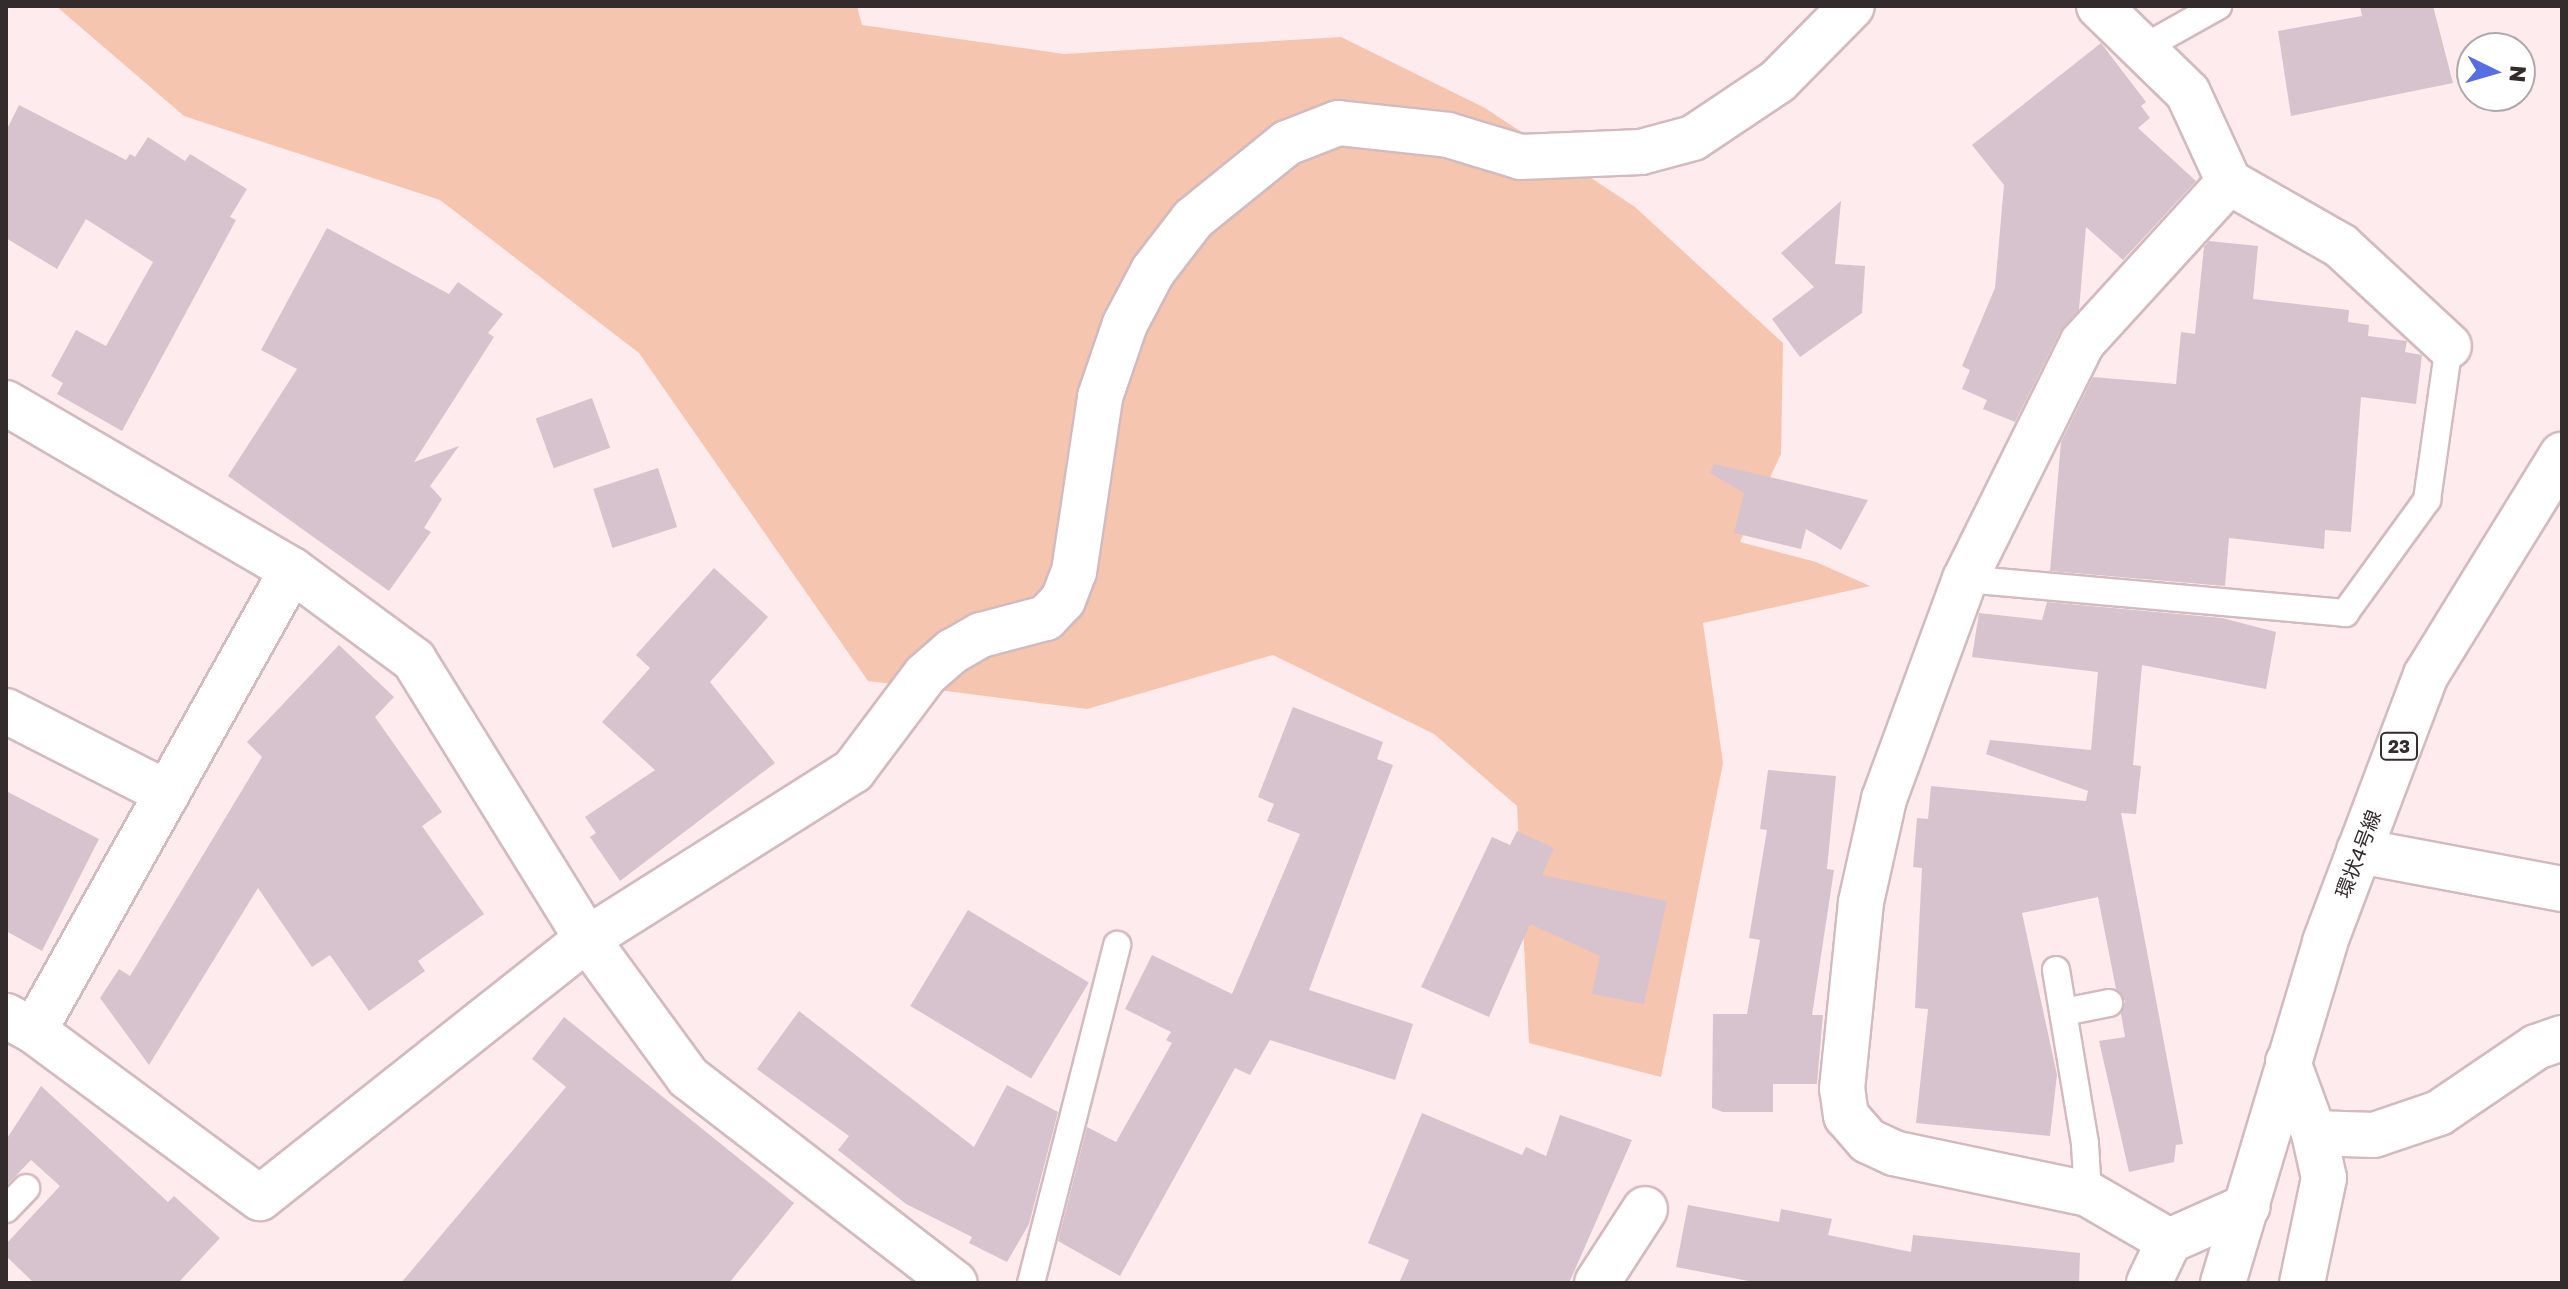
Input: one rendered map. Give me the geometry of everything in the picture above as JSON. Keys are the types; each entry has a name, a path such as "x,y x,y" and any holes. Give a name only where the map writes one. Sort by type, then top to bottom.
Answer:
{"street":[{"path":"292,570 167,793 20,1024 260,1198 587,939 853,771 925,675 953,651 981,635 1046,618 1063,600 1074,572 1100,397 1125,324 1153,271 1193,219 1287,143 1338,123 1448,135 1521,157 1641,152 1693,138 1778,81 1852,6"},
{"path":"2099,6 2145,47 2188,93 2229,182 2341,246 2449,346"},
{"path":"2169,1241 2088,1194 1894,1153 1868,1141 1846,1116 1842,1089 1848,993 1877,829 1965,579 2082,343 2229,182"},
{"path":"6,403 292,570 414,660 587,939 688,1077 955,1283"},
{"name":"環状4号線","path":"2223,1283 2288,1062 2359,851 2426,675 2562,455"},
{"path":"6,711 167,793"},
{"path":"2359,851 2562,889"},
{"path":"2314,1133 2374,1135 2439,1113 2536,1047 2562,1038"},
{"path":"2288,1062 2314,1133 2324,1178 2302,1283"},
{"path":"2149,1283 2169,1241 2248,1206"},
{"path":"1597,1283 1645,1209"}],"lane":[{"path":"2145,47 2218,6"},
{"path":"1965,579 2345,613 2427,500 2449,346"},
{"path":"1031,1283 1117,945"},
{"path":"2056,970 2088,1194"},
{"path":"2064,1012 2109,1003"},
{"path":"6,1209 26,1188"}],"shaded area":[{"path":"56,6 857,6 862,25 1064,54 1341,37 1485,108 1635,207 1783,343 1781,454 1740,542 1816,562 1870,586 1703,623 1723,763 1661,1077 1529,1043 1517,806 1434,734 1273,655 1087,709 868,681 639,353 440,200 184,116"}],"building":[{"path":"2360,6 2433,6 2453,83 2291,116 2278,31 2362,16"},
{"path":"2101,43 2146,102 2141,106 2150,118 2138,128 2196,181 2123,260 2086,227 2079,310 2060,332 2015,422 1983,409 1987,400 1962,389 1970,370 1962,366 1995,288 2004,185 1972,145"},
{"path":"19,105 126,160 130,154 135,157 148,137 185,161 190,154 247,189 230,217 236,220 122,431 57,394 63,383 51,376 76,330 106,346 153,262 86,219 57,269 6,238 6,131"},
{"path":"1841,201 1835,264 1865,266 1862,313 1800,357 1772,319 1814,287 1781,253"},
{"path":"327,228 449,294 458,282 503,314 488,333 494,337 414,462 459,446 430,486 442,499 424,528 431,532 389,591 228,476 297,369 261,350"},
{"path":"2209,241 2258,246 2253,299 2349,310 2348,322 2369,325 2368,336 2407,341 2405,352 2422,355 2416,404 2361,397 2351,532 2325,530 2324,549 2229,538 2225,586 2050,571 2061,442 2093,377 2176,384 2181,332 2195,334 2204,247"},
{"path":"592,398 610,448 554,468 536,419"},
{"path":"1714,464 1868,500 1841,550 1806,529 1801,549 1734,533 1744,493 1710,473"},
{"path":"658,468 677,527 612,548 593,489"},
{"path":"714,568 768,617 710,682 775,763 620,881 590,837 596,833 585,817 655,770 602,722 650,668 636,655"},
{"path":"2047,602 2222,618 2276,632 2266,689 2142,665 2133,765 2141,766 2136,814 2121,813 2183,1144 2176,1145 2174,1162 2129,1172 2099,1041 2125,1037 2121,1014 2125,1001 2116,989 2098,897 2022,913 2057,1075 2050,1136 1916,1123 1928,1009 1915,1008 1922,868 1913,867 1917,818 1928,819 1931,786 2086,801 2088,791 1986,754 1990,740 2091,750 2098,672 1972,657 1979,613 2042,620"},
{"path":"339,645 394,697 375,717 442,812 422,826 484,914 418,961 425,971 369,1011 330,955 312,967 258,888 149,1065 100,998 119,969 130,976 262,757 247,742"},
{"path":"1293,707 1383,742 1377,759 1393,765 1309,990 1413,1024 1395,1080 1270,1040 1250,1075 1235,1068 1120,1276 1058,1241 1087,1127 1116,1142 1172,1043 1166,1040 1171,1032 1125,1009 1152,955 1232,994 1300,834 1267,821 1274,804 1258,797"},
{"path":"1768,770 1836,776 1827,869 1834,870 1812,1015 1823,1015 1817,1084 1773,1084 1773,1112 1723,1112 1712,1108 1713,1014 1747,1014 1760,940 1749,938 1767,830 1760,829"},
{"path":"6,791 99,839 42,951 6,931"},
{"path":"1517,831 1554,848 1542,875 1667,901 1644,1004 1592,994 1600,956 1530,924 1489,1017 1421,987 1492,837 1510,845"},
{"path":"968,910 1089,983 1031,1079 910,1006"},
{"path":"799,1011 974,1147 1007,1085 1058,1112 1029,1224 1007,1262 969,1243 972,1237 906,1204 838,1150 849,1136 757,1069"},
{"path":"564,1017 794,1203 729,1283 401,1283 566,1087 532,1059"},
{"path":"41,1086 168,1202 174,1196 220,1238 178,1283 34,1283 6,1256 6,1244 60,1186 31,1160 6,1186 6,1140"},
{"path":"1422,1113 1522,1155 1526,1147 1546,1156 1560,1115 1632,1140 1569,1283 1399,1283 1409,1260 1368,1243"},
{"path":"1688,1205 1779,1222 1781,1209 1832,1219 1828,1235 1911,1252 1913,1235 2080,1253 2079,1283 1759,1283 1676,1267"}]}
